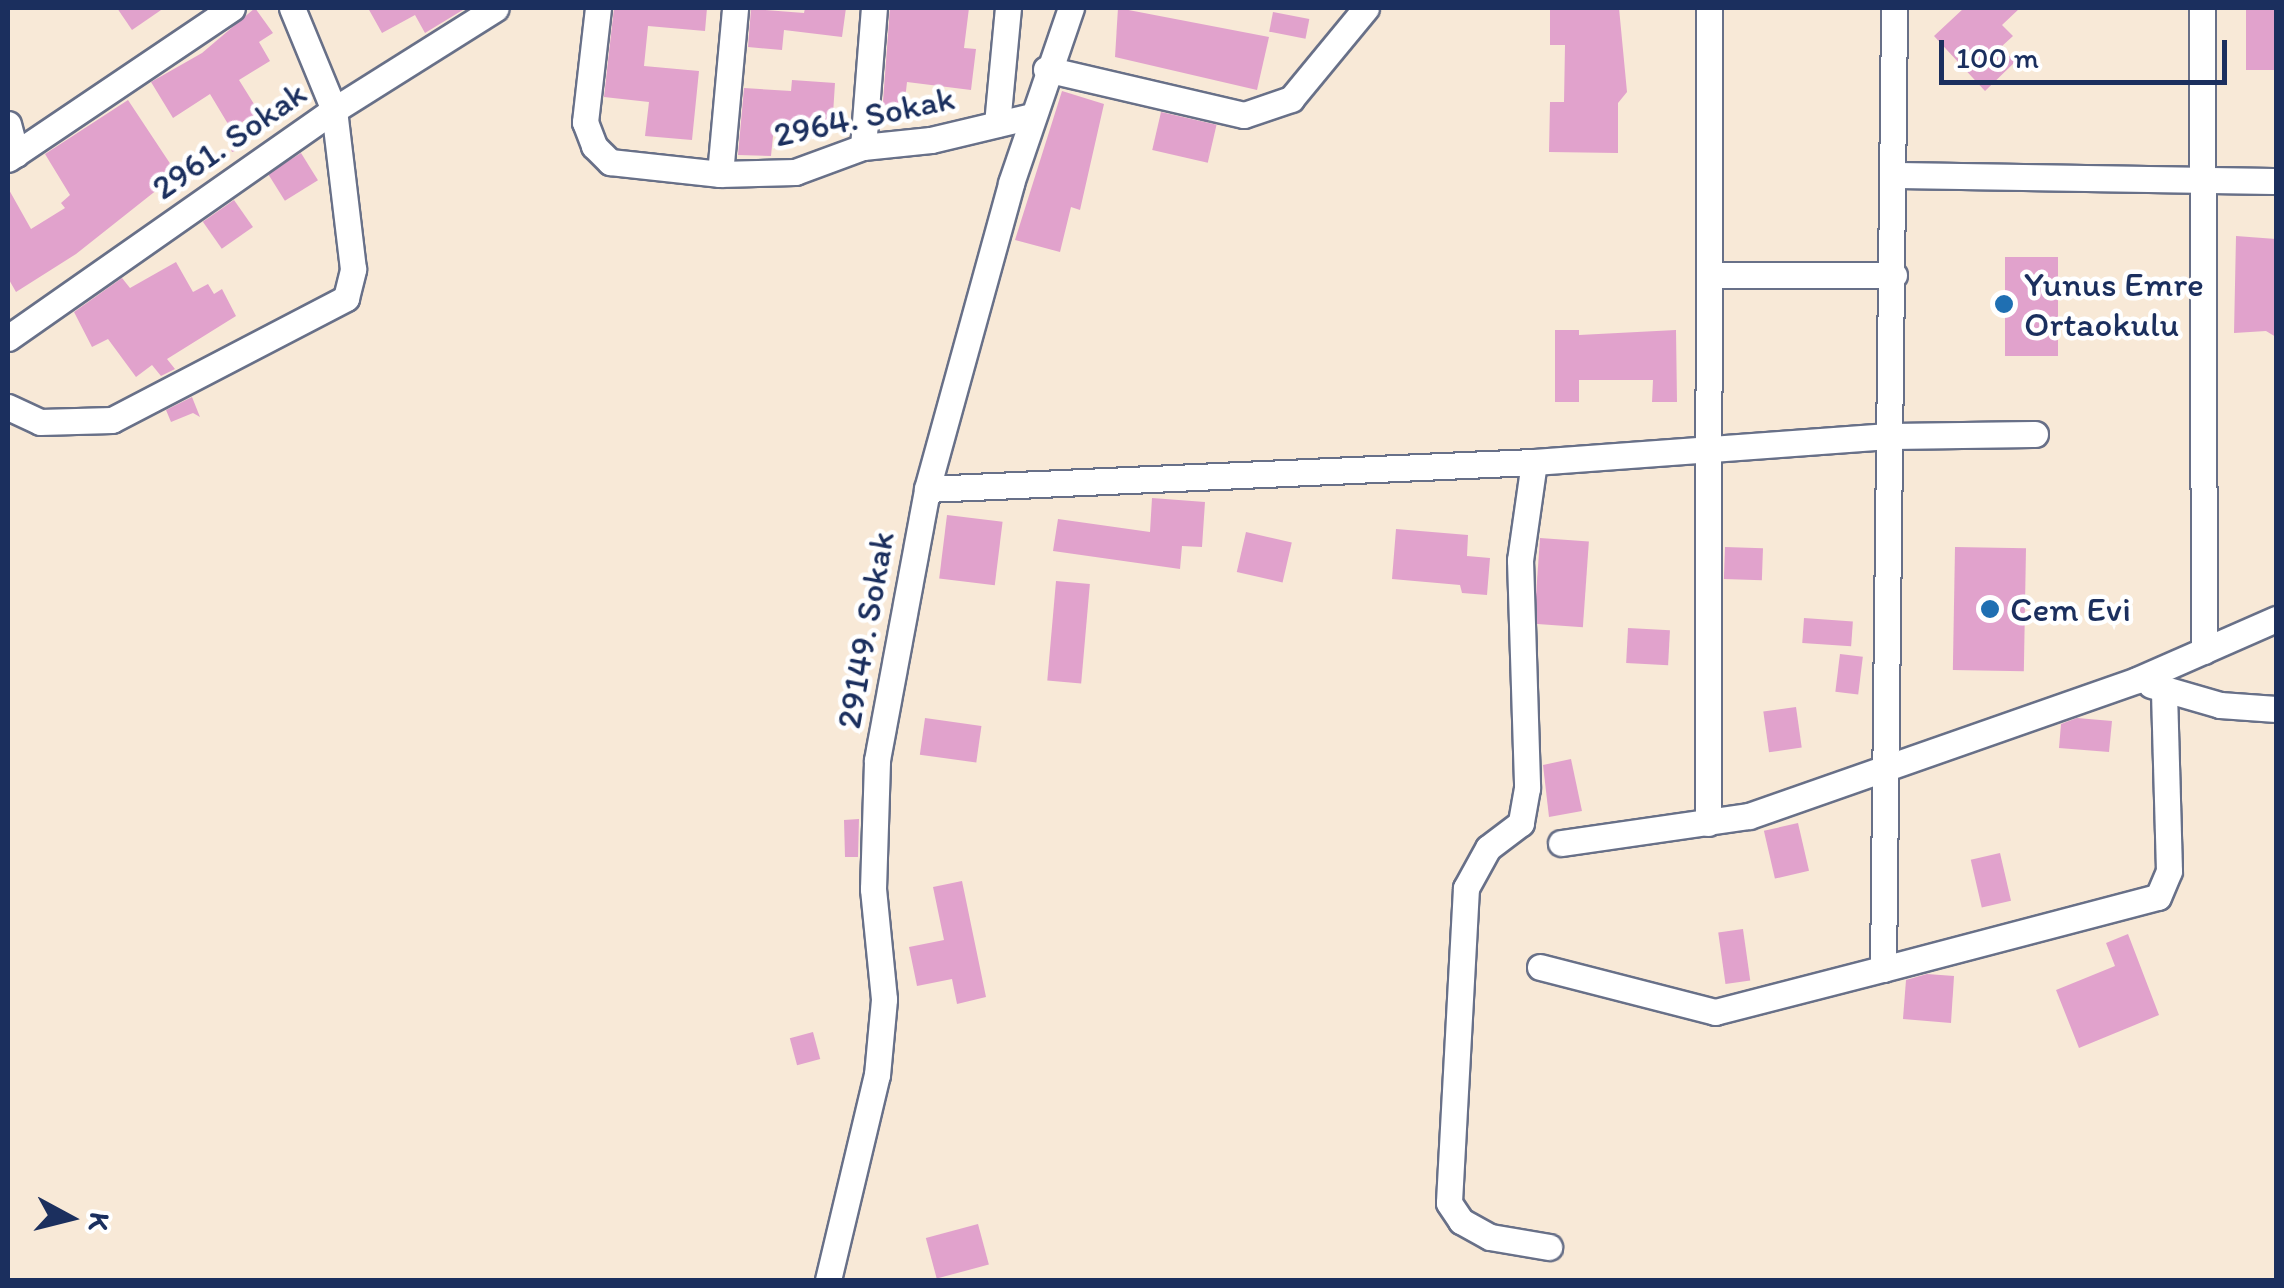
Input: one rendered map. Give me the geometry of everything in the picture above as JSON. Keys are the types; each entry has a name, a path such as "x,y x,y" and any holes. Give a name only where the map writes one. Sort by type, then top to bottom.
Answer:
{"street":[{"path":"8,124 12,156 232,8"},
{"path":"8,407 40,422 88,426 112,420 346,298 353,269 334,110 292,8"},
{"name":"2961. Sokak","path":"8,338 334,110 496,8"},
{"name":"2964. Sokak","path":"598,8 586,122 601,156 665,172 795,172 863,147 1032,116"},
{"path":"720,174 735,8"},
{"path":"863,147 874,8"},
{"path":"997,124 1008,8"},
{"name":"29149. Sokak","path":"828,1280 877,1075 884,999 873,889 876,783 927,490 1032,116 1071,8"},
{"path":"1046,70 1244,115 1291,99 1366,8"},
{"path":"1708,8 1708,823"},
{"path":"1883,969 1890,771 1894,8"},
{"path":"2202,8 2207,179 2204,650"},
{"path":"1895,175 2276,180"},
{"path":"1710,275 1894,275"},
{"path":"927,490 1534,462 1892,436 2036,434"},
{"path":"1534,462 1520,560 1526,788 1521,824 1488,848 1466,888 1449,1203 1462,1222 1490,1237 1549,1247"},
{"path":"1561,843 1708,823 1890,771 2137,680 2276,619"},
{"path":"2137,680 2220,705 2276,709"},
{"path":"1540,966 1715,1012 2158,896 2169,871 2164,690"}],"building":[{"path":"117,8 164,8 132,30"},
{"path":"255,8 273,33 259,42 270,61 239,80 259,112 231,129 210,94 173,118 151,82 202,53"},
{"path":"368,8 466,8 425,33 415,15 382,33"},
{"path":"614,8 707,8 705,31 648,26 644,66 699,71 692,140 645,136 649,102 604,97"},
{"path":"805,8 846,8 842,37 784,30 782,50 748,47 751,9 804,13"},
{"path":"890,8 969,8 964,48 976,49 971,90 907,82 903,118 882,115"},
{"path":"1118,8 1269,37 1257,90 1115,57"},
{"path":"1550,8 1619,8 1627,92 1618,103 1618,153 1549,152 1550,102 1564,102 1565,45 1550,45"},
{"path":"1964,8 2020,8 2002,25 2013,36 2001,47 2015,62 1985,91 1934,36"},
{"path":"2246,8 2276,8 2276,70 2246,70"},
{"path":"1273,12 1309,19 1306,39 1269,32"},
{"path":"792,80 835,83 832,130 774,126 771,156 738,155 744,88 791,91"},
{"path":"1062,91 1104,104 1080,210 1071,207 1060,252 1015,240"},
{"path":"128,100 177,174 76,254 16,292 8,278 8,188 31,229 65,208 61,203 70,195 45,154"},
{"path":"1161,112 1217,125 1208,163 1152,150"},
{"path":"241,128 247,147 232,152 226,133"},
{"path":"301,153 318,180 285,201 268,174"},
{"path":"234,200 253,227 222,249 203,222"},
{"path":"2236,236 2276,239 2276,337 2266,331 2234,333"},
{"path":"2005,257 2058,257 2058,356 2005,356"},
{"path":"176,262 193,292 208,284 214,294 222,289 236,316 167,359 175,369 161,376 152,365 136,377 108,339 92,347 74,312 122,278 130,288"},
{"path":"1555,330 1579,330 1579,335 1676,330 1677,402 1652,402 1653,380 1579,380 1579,402 1555,402"},
{"path":"192,397 200,417 193,413 171,422 166,410"},
{"path":"1152,498 1205,502 1202,547 1182,546 1180,569 1053,551 1058,519 1150,532"},
{"path":"947,515 1003,522 995,585 939,579"},
{"path":"1396,529 1468,535 1467,556 1490,558 1487,595 1462,593 1460,585 1392,579"},
{"path":"1246,532 1292,543 1283,583 1237,572"},
{"path":"1540,538 1589,541 1583,627 1534,624"},
{"path":"1725,547 1763,548 1762,580 1724,579"},
{"name":"Cem Evi","path":"1955,547 2026,548 2024,671 1953,670"},
{"path":"1056,581 1090,584 1081,684 1047,681"},
{"path":"1804,618 1853,621 1851,646 1802,643"},
{"path":"1628,628 1670,630 1668,665 1626,663"},
{"path":"1840,654 1863,657 1858,695 1835,692"},
{"path":"1796,707 1802,748 1769,752 1763,712"},
{"path":"925,718 981,726 976,763 920,755"},
{"path":"2077,718 2112,721 2109,752 2059,748 2061,724"},
{"path":"1571,759 1582,811 1549,817 1543,765"},
{"path":"859,819 858,857 845,857 844,820"},
{"path":"1798,823 1809,871 1775,879 1764,831"},
{"path":"2000,853 2011,901 1982,907 1971,860"},
{"path":"962,881 986,997 957,1004 952,979 917,986 909,947 944,940 933,887"},
{"path":"1743,929 1750,980 1725,984 1718,932"},
{"path":"2128,934 2159,1015 2079,1048 2056,990 2115,966 2106,943"},
{"path":"1927,974 1954,976 1951,1023 1903,1019 1906,980"},
{"path":"813,1032 820,1059 797,1065 790,1038"},
{"path":"978,1224 989,1265 937,1279 926,1238"}],"place":[{"name":"Yunus Emre Ortaokulu","path":"2004,304"},
{"name":"Cem Evi","path":"1990,609"}]}
